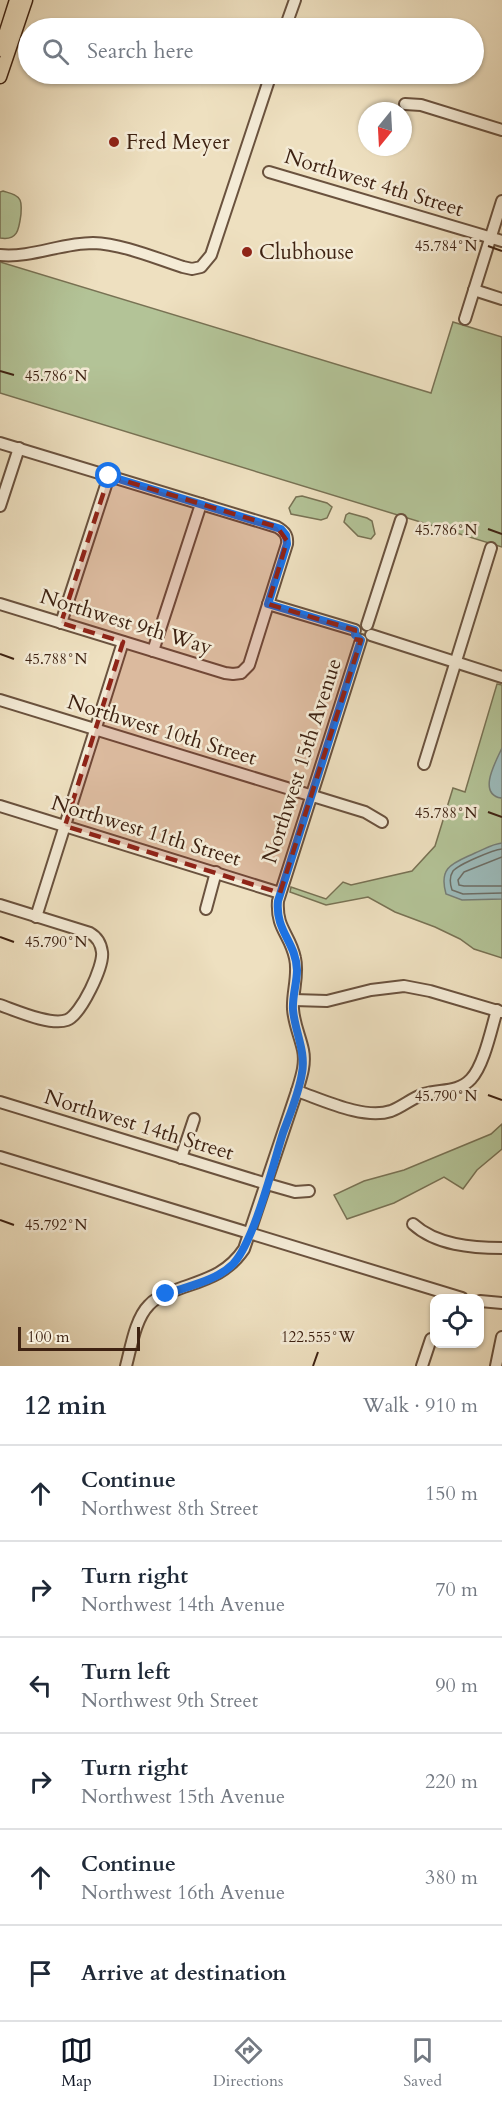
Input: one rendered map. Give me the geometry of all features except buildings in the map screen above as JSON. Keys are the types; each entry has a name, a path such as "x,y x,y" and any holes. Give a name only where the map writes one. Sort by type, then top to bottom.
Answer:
{"main road":[{"path":"0,50 16,0"},
{"path":"20,18 26,0"},
{"path":"0,77 18,24"}],"street":[{"path":"289,18 295,0"},
{"path":"0,255 30,254 61,246 92,243 120,248 192,269 206,264 211,255 268,84"},
{"path":"412,104 422,105 502,130"},
{"name":"Northwest 4th Street","path":"269,172 502,241"},
{"path":"465,319 502,201"},
{"path":"474,290 502,299"},
{"path":"0,443 277,527 286,535 287,544 268,604 358,635 361,625 369,630 502,677"},
{"path":"0,506 19,448"},
{"path":"61,623 109,476"},
{"path":"153,651 201,504"},
{"path":"369,630 401,520"},
{"path":"424,764 491,548"},
{"name":"Northwest 9th Way","path":"0,604 225,673 243,676 249,665 268,604"},
{"name":"Northwest 15th Avenue","path":"126,1366 138,1326 148,1305 166,1294 210,1278 232,1265 244,1249 297,1091 302,1074 303,1050 295,1027 294,1000 297,970 296,961 278,920 280,893 312,797 358,635"},
{"path":"36,916 123,642"},
{"name":"Northwest 10th Street","path":"0,700 364,812 382,822"},
{"name":"Northwest 11th Street","path":"0,806 280,893"},
{"path":"206,909 216,872"},
{"path":"0,905 86,931 99,942 102,953 100,966 81,1009 74,1017 51,1021 0,1005"},
{"path":"294,1000 327,1001 371,990 404,986 500,1011 477,1070 466,1083 453,1090 424,1094 383,1113 355,1110 297,1091"},
{"name":"Northwest 14th Street","path":"0,1102 267,1184 295,1192 309,1191"},
{"path":"181,1158 194,1119"},
{"path":"0,1157 446,1294"},
{"path":"413,1224 424,1233 456,1244 502,1248"},
{"path":"484,1301 502,1303"},
{"path":"496,1366 502,1337"},
{"path":"422,1366 430,1343"}],"highlighted area":[{"path":"109,476 277,527 287,541 268,604 355,630 353,639 361,640 280,893 65,826 123,642 61,623"}],"green space":[{"path":"0,192 17,196 21,205 18,229 11,238 0,238"},
{"path":"0,262 431,393 453,322 502,337 502,547 0,393"},
{"path":"302,496 327,503 332,507 327,518 321,520 291,514 289,508 296,497"},
{"path":"349,513 372,521 375,534 371,539 358,536 344,522"},
{"path":"497,684 502,685 502,958 474,949 460,939 395,912 368,897 326,905 290,892 291,887 326,899 343,882 351,885 412,871 435,846 453,788 465,792"},
{"path":"502,1124 502,1149 477,1170 463,1189 444,1177 394,1203 347,1219 334,1195 364,1181 404,1170 491,1134"}],"water":[{"path":"502,748 501,798 494,795 489,784"},
{"path":"502,843 502,899 462,900 446,894 444,877 446,871 454,863"}],"place":[{"name":"Fred Meyer","path":"114,142"},
{"name":"Clubhouse","path":"247,252"}],"route":[{"path":"109,476 281,529 286,535 287,544 268,604 355,630 355,635 361,640 278,901 278,920 296,961 293,1007 295,1027 303,1050 302,1074 244,1249 232,1265 222,1272 166,1294"}]}
